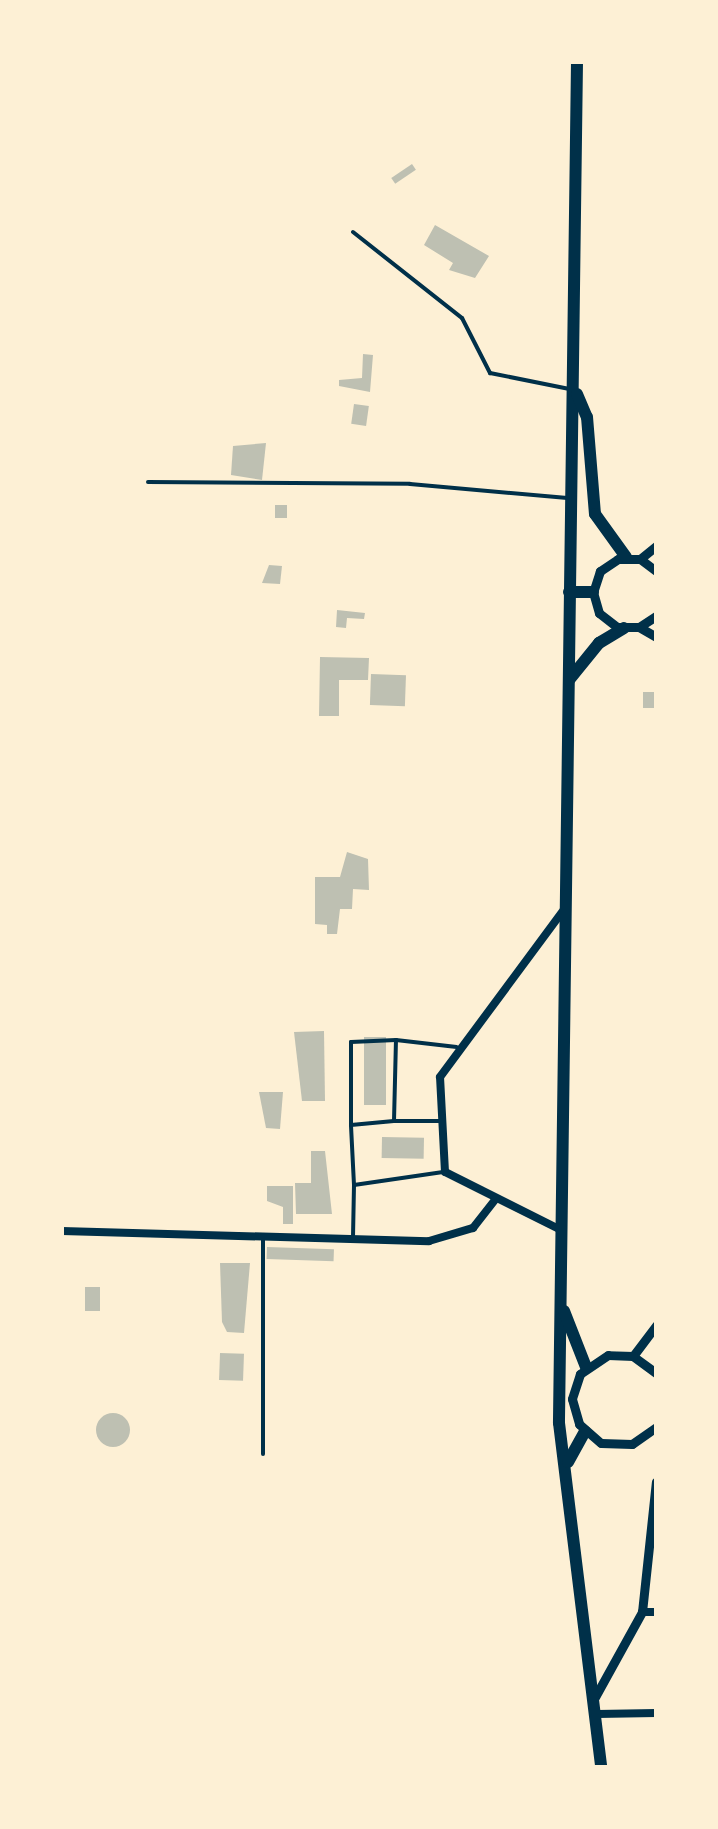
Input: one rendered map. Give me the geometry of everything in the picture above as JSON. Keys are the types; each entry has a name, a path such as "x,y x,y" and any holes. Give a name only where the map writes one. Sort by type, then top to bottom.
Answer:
{"highway":[{"path":"577,62 575,390 570,498 567,906 559,1229 566,1481 595,1697 601,1767"},
{"path":"575,390 587,417 595,514 626,557"},
{"path":"569,592 593,592"},
{"path":"569,680 599,643 624,628"},
{"path":"560,1300 586,1367"},
{"path":"566,1481 569,1453 585,1431"}],"street":[{"path":"640,559 656,546"},
{"path":"656,571 640,559 626,557 605,566 593,592 599,613 624,628 639,627 656,616"},
{"path":"639,627 656,637"},
{"path":"559,1229 445,1172 440,1077 457,1047 567,906"},
{"path":"62,1231 449,1237 473,1228 496,1199"},
{"path":"633,1356 656,1325"},
{"path":"656,1373 633,1356 608,1355 586,1367 572,1399 585,1431 622,1446 656,1427"},
{"path":"595,1697 642,1612 656,1482"},
{"path":"642,1612 656,1612"},
{"path":"597,1714 656,1713"}],"lane":[{"path":"353,232 462,318 490,373 575,390"},
{"path":"148,482 410,484 570,498"},
{"path":"353,1237 351,1042 396,1040 457,1047"},
{"path":"394,1121 396,1040"},
{"path":"351,1125 440,1121"},
{"path":"354,1185 445,1172"},
{"path":"263,1235 263,1454"}],"building":[{"path":"412,164 416,170 395,184 391,178"},
{"path":"435,225 489,256 475,278 449,270 453,263 424,245"},
{"path":"363,354 373,355 370,392 339,386 339,380 362,378"},
{"path":"354,404 369,406 366,426 351,424"},
{"path":"266,443 262,480 231,475 233,446"},
{"path":"275,505 287,505 287,518 275,518"},
{"path":"269,565 282,566 280,584 262,583"},
{"path":"337,610 365,613 364,619 347,618 346,628 336,627"},
{"path":"320,657 369,658 368,680 339,680 339,716 319,716"},
{"path":"371,674 406,675 405,706 370,705"},
{"path":"643,692 656,692 656,708 643,708"},
{"path":"347,852 368,859 369,890 353,889 352,909 340,909 337,934 327,934 327,925 315,924 315,877 340,877"},
{"path":"324,1031 325,1101 302,1101 294,1032"},
{"path":"364,1037 386,1037 386,1105 364,1105"},
{"path":"259,1092 283,1092 280,1129 266,1128"},
{"path":"382,1137 424,1138 424,1159 382,1158"},
{"path":"311,1151 325,1151 332,1214 296,1214 295,1183 311,1183"},
{"path":"267,1186 293,1186 293,1224 283,1224 283,1207 267,1201"},
{"path":"267,1247 334,1249 334,1261 267,1259"},
{"path":"220,1263 250,1263 244,1333 227,1332 222,1322"},
{"path":"85,1287 100,1287 100,1311 85,1311"},
{"path":"220,1353 244,1354 243,1381 219,1380"},
{"path":"113,1413 125,1418 130,1430 125,1442 113,1447 101,1442 96,1430 101,1418"}]}
